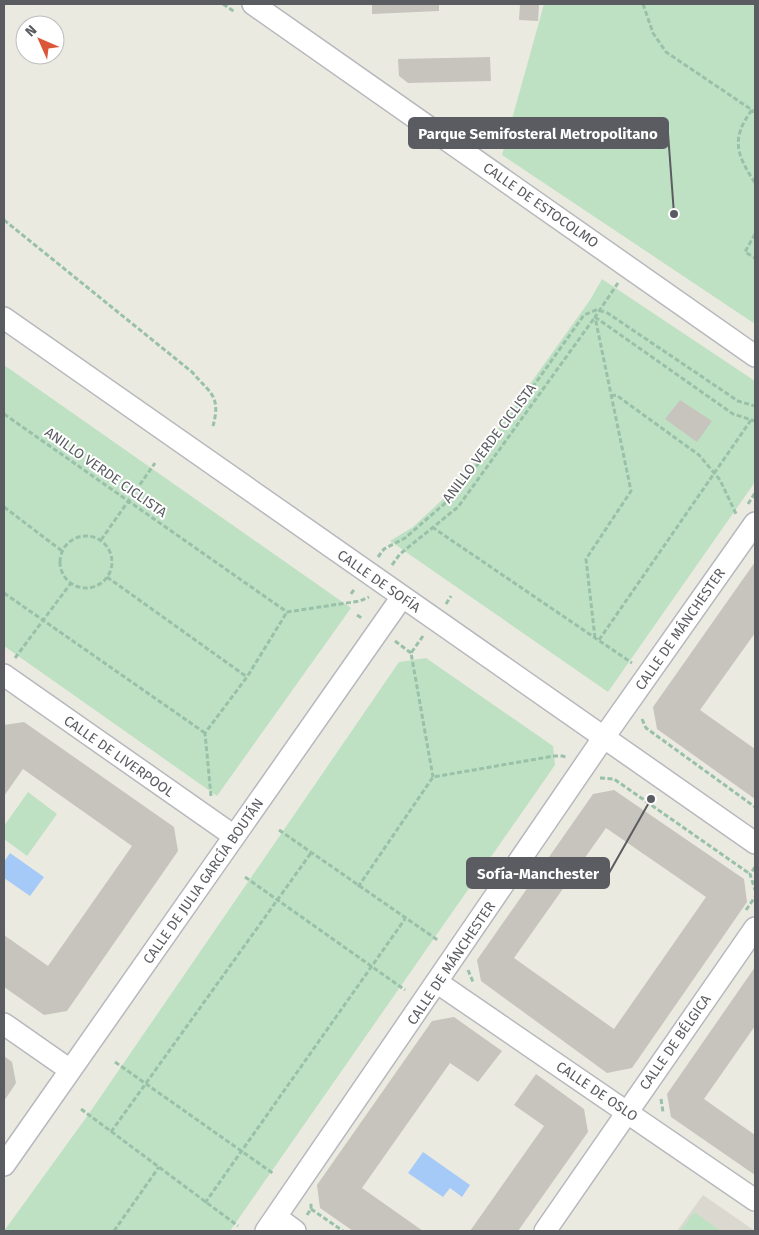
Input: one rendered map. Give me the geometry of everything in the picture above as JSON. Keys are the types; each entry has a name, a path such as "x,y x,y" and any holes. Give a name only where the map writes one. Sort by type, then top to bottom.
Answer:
{"street":[{"name":"CALLE DE ESTOCOLMO","path":"253,4 755,356"},
{"name":"CALLE DE SOFÍA","path":"4,318 434,621 755,843"},
{"name":"CALLE DE MÁNCHESTER","path":"271,1224 438,983 604,737 753,525"},
{"name":"CALLE DE JULIA GARCÍA BOUTÁN","path":"4,1165 402,597"},
{"name":"CALLE DE LIVERPOOL","path":"8,675 234,836"},
{"name":"CALLE DE BÉLGICA","path":"545,1231 627,1112 750,920"},
{"name":"CALLE DE OSLO","path":"438,983 755,1200"},
{"path":"4,1024 70,1070"},
{"path":"271,1224 295,1231"}],"path":[{"path":"643,4 653,33 666,52 754,111 744,121 737,148 755,183"},
{"path":"4,220 192,372 215,400 218,408 213,426"},
{"path":"755,234 745,252 755,258"},
{"name":"ANILLO VERDE CICLISTA","path":"4,414 287,612 360,601 370,596 400,554 458,507 620,282"},
{"path":"384,549 406,538 458,492 584,314 599,311 606,312 738,401 755,406"},
{"path":"595,317 631,492 586,559 595,638"},
{"path":"595,317 734,414 753,420 599,640"},
{"path":"611,396 616,395 699,455 715,472 738,518 753,525"},
{"path":"101,540 129,502 154,463"},
{"path":"4,507 62,551"},
{"path":"432,527 633,664"},
{"path":"92,536 101,540 111,553 111,570 107,578 94,587 78,587 71,583 60,569 62,551 75,538 92,536"},
{"path":"107,578 247,677"},
{"path":"8,675 43,621 71,583"},
{"path":"4,593 205,734"},
{"path":"358,887 433,777 411,653 451,596"},
{"path":"211,801 205,734 247,677 287,612"},
{"path":"642,719 646,728 755,807"},
{"path":"433,777 563,756"},
{"path":"598,778 614,779 750,874 755,890"},
{"path":"279,830 405,920 439,941"},
{"path":"111,1132 311,853"},
{"path":"750,874 755,867"},
{"path":"245,877 404,990"},
{"path":"750,920 755,897"},
{"path":"205,1203 405,920"},
{"path":"467,965 473,982 481,988"},
{"path":"115,1062 274,1174"},
{"path":"660,1093 663,1116"},
{"path":"81,1109 238,1226"},
{"path":"114,1231 159,1168"},
{"path":"311,1209 343,1231"}],"shaded area":[{"path":"703,1195 755,1231 677,1231"}],"green space":[{"path":"544,4 755,4 755,324 502,155"},
{"path":"602,279 755,381 755,482 608,692 390,541 413,527 457,486 590,300"},
{"path":"4,365 351,608 217,796 4,646"},
{"path":"426,658 553,746 555,765 230,1231 4,1231 88,1115 399,662"},
{"path":"28,792 57,814 27,856 4,839 4,826"},
{"path":"694,1212 721,1231 680,1231"}],"water":[{"path":"10,853 44,877 30,896 4,878 4,862"},
{"path":"423,1152 470,1185 462,1197 450,1188 443,1197 408,1173"}],"building":[{"path":"372,4 439,4 439,11 372,14"},
{"path":"520,4 539,4 538,21 519,20"},
{"path":"490,57 491,81 408,83 399,76 398,59"},
{"path":"680,400 712,421 697,442 665,419"},
{"path":"755,562 755,633 700,710 755,749 755,799 657,729 653,707"},
{"path":"24,722 174,827 178,851 67,1011 44,1015 4,987 4,935 48,966 132,846 23,769 4,796 4,725"},
{"path":"614,790 744,879 747,902 632,1068 607,1073 481,981 477,960 593,794","holes":["606,828 706,897 614,1029 514,958"]},
{"path":"755,967 755,1026 704,1099 755,1135 755,1175 671,1117 667,1094"},
{"path":"454,1017 502,1051 478,1082 450,1063 362,1188 423,1231 353,1231 320,1208 317,1185 432,1021"},
{"path":"4,1056 12,1062 16,1083 4,1101"},
{"path":"536,1074 584,1109 588,1132 518,1231 470,1231 544,1126 514,1105"}],"place":[{"name":"Parque Semifosteral Metropolitano","path":"674,214"},
{"name":"Sofía-Manchester","path":"651,799"}]}
